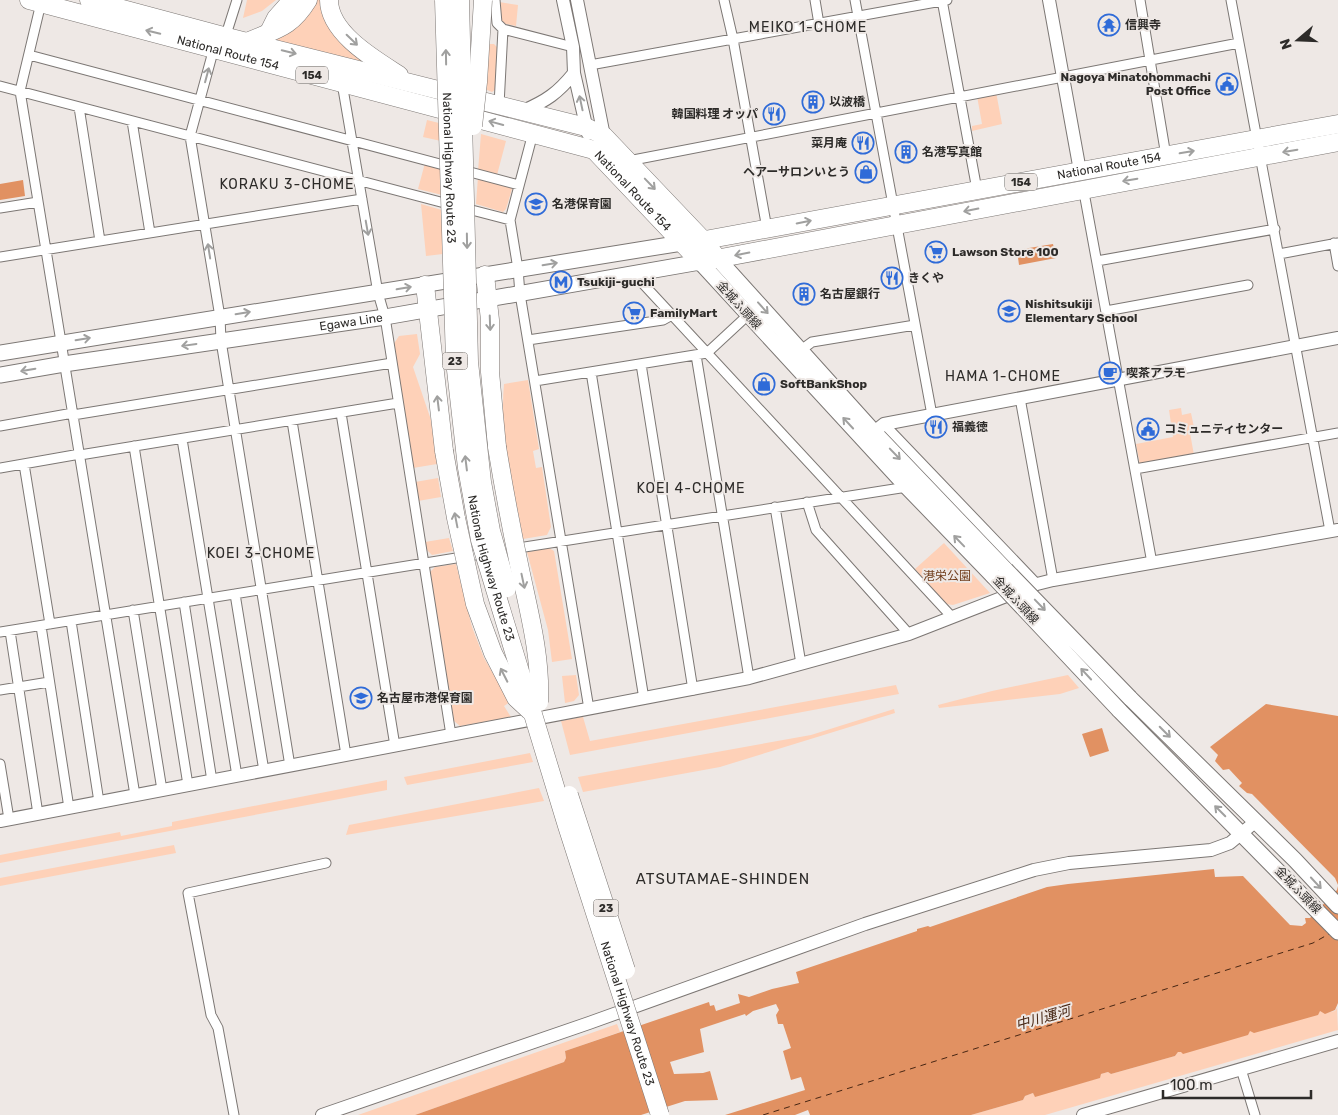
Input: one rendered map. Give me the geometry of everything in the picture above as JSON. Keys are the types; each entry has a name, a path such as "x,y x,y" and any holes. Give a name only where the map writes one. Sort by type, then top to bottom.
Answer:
{"highway":[{"path":"268,32 276,18 292,0"},
{"path":"247,42 268,32 280,29 301,11 308,0"},
{"path":"329,0 332,16 337,26 366,54 412,83"},
{"name":"23","path":"438,0 445,25"},
{"name":"National Highway Route 23","path":"444,0 455,361 467,468 480,540 673,1115"},
{"name":"National Highway Route 23","path":"460,0 469,362 482,482 491,531 567,826 660,1115"},
{"name":"23","path":"466,182 478,82 483,0"},
{"name":"National Route 154","path":"94,1 342,83 533,133 599,143 627,162 704,241 718,258"},
{"name":"National Route 154","path":"35,2 220,42 247,42 586,127 700,262 1084,189 1259,148 1338,124"},
{"name":"National Route 154","path":"682,243 704,241 1166,156 1338,142"},
{"name":"23","path":"425,285 444,451 456,518 475,604 493,653 516,698 536,707 540,683 537,654 505,497 497,447 490,372 490,320 485,275"}],"main road":[{"name":"Egawa Line","path":"0,353 682,243"},
{"name":"金城ふ頭線","path":"718,258 801,350 879,428 1000,573 1119,710 1338,932"},
{"name":"Egawa Line","path":"0,375 385,317 700,262"},
{"name":"金城ふ頭線","path":"700,262 907,487 1130,698 1254,822 1295,860 1338,906"}],"street":[{"path":"237,0 220,42 190,136 220,317 221,341 290,766"},
{"path":"495,0 497,22 503,29 573,47"},
{"path":"563,0 573,47 574,73 586,127"},
{"path":"577,0 590,65 599,143"},
{"path":"724,0 767,229"},
{"path":"814,0 819,24"},
{"path":"855,0 932,414"},
{"path":"590,65 944,0 977,190"},
{"path":"1049,0 1152,563"},
{"path":"1140,0 1166,156"},
{"path":"0,764 4,820 749,678 909,634 1037,584 1334,531 1313,438 1231,0"},
{"path":"35,2 29,55 20,91 135,795"},
{"path":"499,105 503,29"},
{"path":"627,162 1239,43"},
{"path":"29,55 519,185"},
{"path":"523,111 554,95 574,73"},
{"path":"342,83 378,293 385,317 451,736"},
{"path":"0,86 510,220"},
{"path":"79,107 100,241"},
{"path":"132,121 150,233"},
{"path":"533,133 510,220 520,294 589,709"},
{"path":"0,257 362,198"},
{"path":"0,208 38,202"},
{"path":"1097,261 1275,229"},
{"path":"1279,254 1336,243 1338,266"},
{"path":"633,273 952,617"},
{"path":"1106,311 1248,285"},
{"path":"528,340 663,320 672,315"},
{"path":"535,381 707,353 748,315"},
{"path":"801,350 812,342 915,325"},
{"path":"879,428 932,414 1338,338"},
{"path":"696,355 749,678"},
{"path":"0,426 392,363"},
{"path":"641,364 693,690"},
{"path":"591,372 644,699"},
{"path":"1020,398 1053,580"},
{"path":"0,468 398,403"},
{"path":"341,413 395,746"},
{"path":"292,421 346,755"},
{"path":"879,428 1037,584"},
{"path":"1135,469 1338,433"},
{"path":"182,439 237,776"},
{"path":"134,446 188,785"},
{"path":"24,464 45,625 49,682 69,808"},
{"path":"0,632 907,487"},
{"path":"807,502 816,530 909,634"},
{"path":"776,507 801,664"},
{"path":"235,594 264,771"},
{"path":"184,602 212,781"},
{"path":"133,610 162,790"},
{"path":"71,621 99,802"},
{"path":"10,631 38,814"},
{"path":"0,690 49,682"},
{"path":"322,1115 598,1020 865,924 1034,870 1069,863 1212,850 1230,843 1254,822"},
{"path":"234,1115 218,1028 211,1014 188,893 326,863"},
{"path":"1083,1115 1338,1041"},
{"path":"1241,1069 1254,1115"}],"green space":[{"path":"247,0 276,0 262,11 243,18"},
{"path":"317,0 323,0 384,70 272,41 312,8"},
{"path":"499,2 518,5 516,26 502,23 499,13"},
{"path":"489,44 494,44 499,49 496,89 492,92 485,89"},
{"path":"996,92 1002,124 972,131 972,126 982,124 977,96"},
{"path":"427,120 439,123 441,141 423,137"},
{"path":"481,134 506,141 497,175 478,171"},
{"path":"425,163 441,167 442,195 418,189"},
{"path":"478,177 510,185 512,189 506,209 503,212 476,204"},
{"path":"421,204 442,210 443,254 426,256"},
{"path":"417,334 420,354 413,367 431,420 437,464 413,468 393,345 399,336"},
{"path":"528,380 539,449 533,451 536,468 542,467 551,527 547,535 523,539 505,442 503,403 504,384"},
{"path":"1181,408 1182,415 1191,413 1195,432 1190,433 1194,455 1140,465 1136,444 1173,437 1169,410"},
{"path":"438,478 441,497 418,501 415,482"},
{"path":"449,538 453,551 432,555 426,549 425,542"},
{"name":"港栄公園","path":"944,543 990,593 953,605 946,604 915,569"},
{"path":"549,548 554,551 572,659 552,662 548,630 527,552"},
{"path":"456,564 472,627 484,658 510,702 504,706 511,717 460,726 454,721 430,572 435,567"},
{"path":"576,675 579,695 574,701 565,703 562,676"},
{"path":"1068,675 1079,688 1060,694 939,708 938,705 992,691"},
{"path":"896,685 899,694 570,755 561,721 583,717 590,741"},
{"path":"894,709 895,713 720,767 583,792 578,777 811,735"},
{"path":"530,753 533,762 407,785 404,777"},
{"path":"387,780 387,790 0,863 0,855 120,832 121,836 172,826 172,822"},
{"path":"539,788 544,801 346,835 349,825"},
{"path":"174,845 176,853 0,886 0,878"},
{"path":"1337,1008 1338,1030 1045,1115 971,1115 1023,1100 1025,1096 1033,1093 1035,1096 1099,1078 1101,1074 1108,1072 1111,1074 1175,1056 1178,1052 1320,1011 1325,1013 1335,1011"},
{"path":"617,1024 620,1032 565,1051 566,1058 564,1062 415,1115 358,1115"}],"water":[{"path":"23,180 25,196 0,200 0,184"},
{"path":"1053,244 1056,258 1019,265 1017,250"},
{"path":"1266,704 1338,716 1338,885 1335,878 1252,794 1247,793 1239,786 1242,783 1229,769 1223,770 1215,761 1218,755 1210,747"},
{"path":"1102,728 1109,751 1090,757 1082,734"},
{"name":"中川運河","path":"1214,869 1215,877 1243,876 1290,925 1302,926 1306,923 1305,918 1310,918 1337,890 1338,886 1338,1003 1335,1010 1325,1014 1320,1011 1318,1015 1254,1033 1250,1031 1248,1035 1183,1054 1178,1052 1175,1056 1111,1074 1108,1072 1101,1074 1100,1078 1035,1097 1033,1093 1025,1096 1023,1100 971,1115 810,1115 808,1110 795,1115 725,1115 805,1090 801,1077 791,1080 783,1051 791,1048 783,1024 778,1024 776,1015 779,1010 776,1004 753,1011 746,1016 745,1014 700,1029 704,1052 670,1062 674,1074 710,1071 718,1100 685,1101 641,1115 415,1115 564,1062 566,1058 565,1051 709,1002 710,1006 714,1005 716,1011 740,1003 738,994 749,997 772,989 799,983 796,972 917,931 917,929 930,927 1047,887"}],"ferry route":[{"path":"763,1115 1313,943 1329,934"}],"place":[{"name":"信興寺","path":"1109,25"},
{"name":"Nagoya Minatohommachi Post Office","path":"1227,84"},
{"name":"以波橋","path":"813,102"},
{"name":"韓国料理 オッパ","path":"774,114"},
{"name":"菜月庵","path":"863,143"},
{"name":"名港写真館","path":"906,152"},
{"name":"ヘアーサロンいとう","path":"866,172"},
{"name":"名港保育園","path":"536,204"},
{"name":"Lawson Store 100","path":"936,252"},
{"name":"きくや","path":"892,278"},
{"name":"Tsukiji-guchi","path":"561,282"},
{"name":"名古屋銀行","path":"804,294"},
{"name":"Nishitsukiji Elementary School","path":"1009,311"},
{"name":"FamilyMart","path":"634,313"},
{"name":"喫茶アラモ","path":"1110,373"},
{"name":"SoftBankShop","path":"764,384"},
{"name":"福義徳","path":"936,427"},
{"name":"コミュニティセンター","path":"1148,429"},
{"name":"名古屋市港保育園","path":"361,698"}],"district":[{"name":"MEIKO 1-CHOME","path":"808,27"},
{"name":"KORAKU 3-CHOME","path":"287,184"},
{"name":"HAMA 1-CHOME","path":"1003,376"},
{"name":"KOEI 4-CHOME","path":"691,488"},
{"name":"KOEI 3-CHOME","path":"261,553"},
{"name":"ATSUTAMAE-SHINDEN","path":"723,879"}]}
